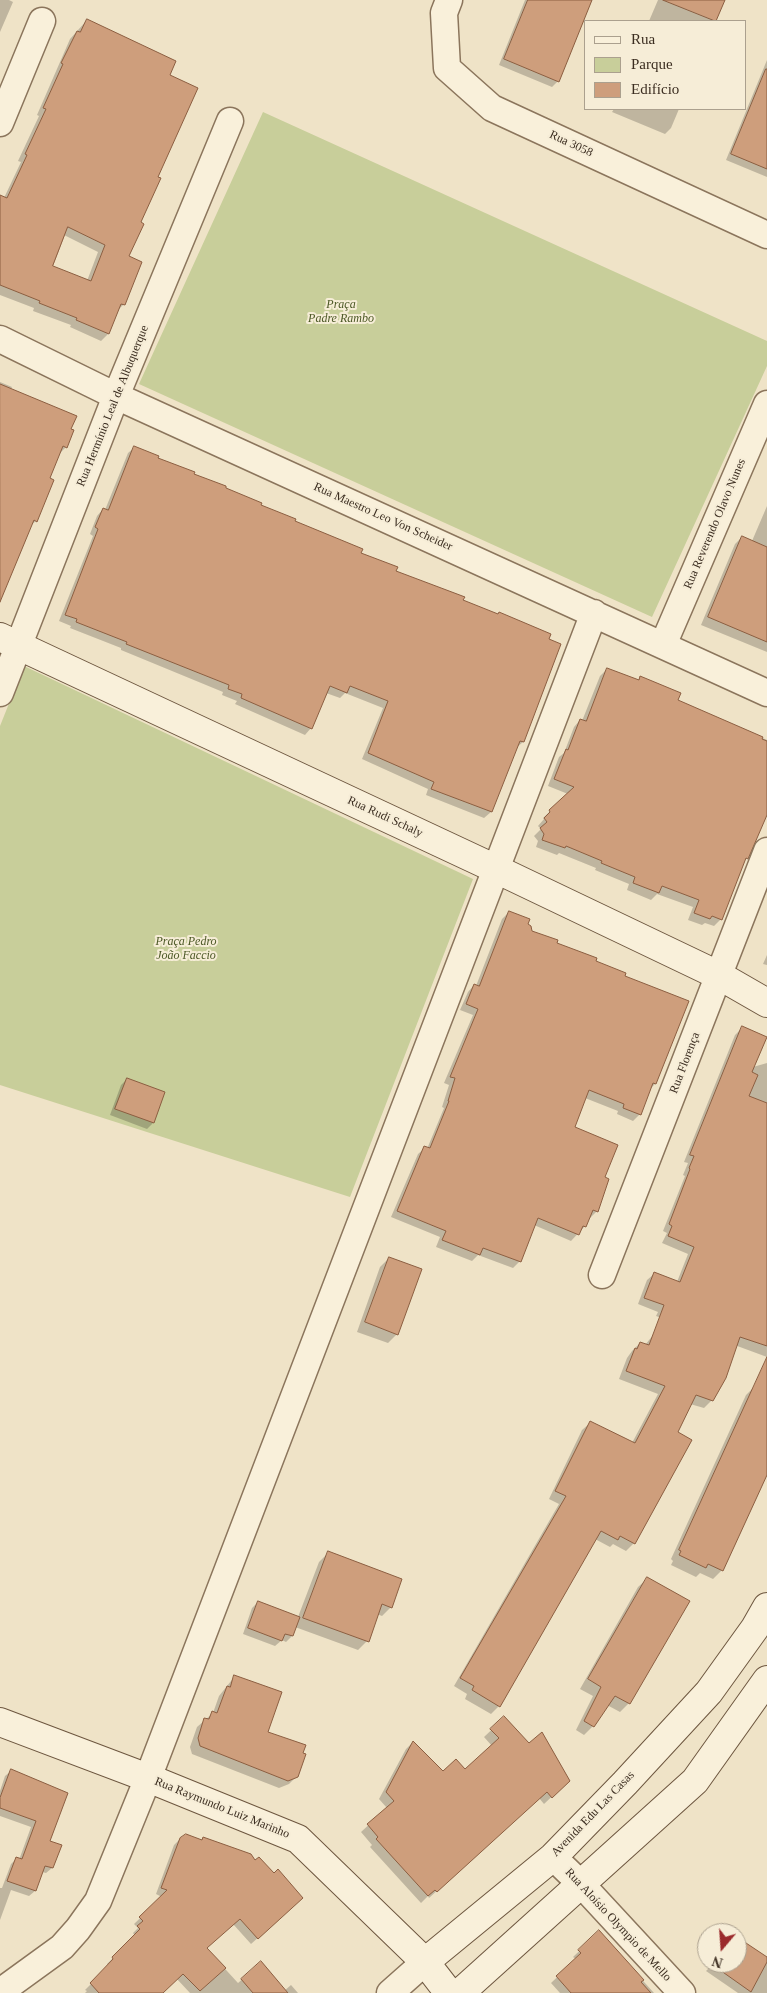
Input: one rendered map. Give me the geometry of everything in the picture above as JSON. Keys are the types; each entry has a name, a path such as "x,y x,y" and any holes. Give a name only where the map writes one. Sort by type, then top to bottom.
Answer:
{"street":[{"name":"Rua 3058","path":"449,0 444,13 447,68 492,108 767,235"},
{"path":"0,123 42,21"},
{"name":"Rua Hermínio Leal de Albuquerque","path":"0,693 9,641 116,396 230,121"},
{"name":"Rua Maestro Leo Von Scheider","path":"0,339 116,396 767,693"},
{"name":"Rua Reverendo Olavo Nunes","path":"663,645 767,404"},
{"path":"0,1992 62,1947 78,1929 98,1901 148,1778 594,613"},
{"name":"Rua Rudi Schaly","path":"9,641 496,869 720,976 767,1003"},
{"name":"Rua Florença","path":"602,1275 720,976 767,851"},
{"name":"Avenida Edu Las Casas","path":"390,1993 553,1857 709,1692 763,1625"},
{"path":"460,1993 582,1885 695,1781 767,1680"},
{"name":"Rua Raymundo Luiz Marinho","path":"0,1722 148,1778 298,1839 425,1962 449,1993"},
{"name":"Rua Aloísio Olympio de Mello","path":"553,1857 582,1885 682,1993"}],"green space":[{"name":"Praça Padre Rambo","path":"263,112 767,341 767,366 652,617 139,384"},
{"name":"Praça Pedro João Faccio","path":"24,666 473,879 350,1197 0,1085 0,726"}],"building":[{"path":"528,0 592,0 559,82 504,59"},
{"path":"663,0 725,0 716,20"},
{"path":"87,19 176,61 170,75 198,88 158,177 161,178 141,222 144,224 129,256 142,262 125,305 121,304 109,334 76,320 77,318 39,303 40,301 0,285 0,195 7,198 46,109 43,108 63,64 61,63 77,31 80,32","holes":["68,227 105,245 91,281 53,266"]},
{"path":"767,69 767,169 731,154"},
{"path":"0,384 77,416 71,429 74,430 67,448 63,446 50,478 54,480 37,522 34,520 0,602"},
{"path":"134,446 159,456 158,458 195,472 194,474 226,486 226,488 262,503 261,505 296,519 295,521 363,549 361,553 398,567 396,571 465,597 463,600 498,614 499,612 551,634 549,639 561,644 524,742 520,741 492,812 431,789 434,782 368,753 388,701 350,686 347,693 330,686 312,729 241,698 242,694 228,689 229,685 126,644 127,642 76,622 77,619 65,615 98,529 95,527 103,508 108,510"},
{"path":"742,536 767,547 767,642 708,617"},
{"path":"607,668 639,680 640,676 681,693 678,700 763,737 762,739 767,741 767,815 748,859 746,858 722,920 712,916 710,919 694,913 699,900 662,886 659,893 633,883 635,877 601,863 602,861 566,846 565,848 542,840 544,834 540,828 547,822 544,818 550,812 549,810 574,787 554,779 580,719 586,721"},
{"path":"509,911 530,919 528,924 531,926 532,931 558,940 557,943 597,958 596,961 626,973 625,976 689,1001 656,1084 653,1083 641,1115 623,1108 624,1104 589,1090 575,1127 618,1145 605,1177 609,1179 598,1212 593,1210 586,1227 583,1226 579,1235 538,1218 521,1262 483,1248 480,1255 442,1240 446,1231 397,1211 424,1146 430,1148 449,1101 455,1078 450,1077 478,1009 466,1004 474,984 479,986"},
{"path":"742,1026 767,1037 752,1072 758,1075 749,1096 767,1103 767,1346 740,1337 726,1378 713,1401 696,1395 678,1432 692,1440 635,1544 620,1536 618,1540 601,1531 500,1707 472,1690 474,1686 460,1678 566,1496 555,1491 590,1421 635,1443 665,1386 626,1371 635,1348 637,1349 640,1342 649,1345 664,1305 644,1298 654,1272 680,1282 694,1247 668,1236 672,1226 669,1224 694,1156 690,1155"},
{"path":"127,1078 165,1092 154,1123 115,1109"},
{"path":"389,1257 422,1269 398,1335 365,1322"},
{"path":"767,1357 767,1475 723,1571 708,1564 706,1568 679,1555 681,1551 679,1550"},
{"path":"328,1551 402,1579 392,1608 382,1604 369,1642 303,1618"},
{"path":"647,1577 690,1601 630,1704 615,1696 594,1727 584,1721 601,1687 588,1679"},
{"path":"258,1601 300,1617 293,1636 285,1634 282,1641 248,1628"},
{"path":"234,1675 282,1692 268,1732 306,1745 303,1753 306,1754 298,1777 288,1781 200,1746 198,1738 204,1718 209,1719 212,1711 217,1713 227,1686 230,1687"},
{"path":"504,1716 529,1743 542,1732 570,1781 552,1798 547,1792 437,1892 435,1890 428,1896 376,1839 378,1837 367,1824 394,1801 386,1792 413,1741 443,1771 456,1759 465,1769 499,1738 490,1729"},
{"path":"11,1769 68,1793 50,1841 62,1845 53,1868 45,1866 36,1891 7,1881 16,1857 22,1859 36,1821 0,1808 0,1798"},
{"path":"186,1834 202,1840 203,1837 251,1854 255,1860 259,1857 274,1873 278,1869 303,1898 258,1939 240,1919 207,1948 226,1968 200,1991 183,1974 163,1993 99,1993 90,1983 113,1959 112,1957 140,1929 137,1926 143,1921 139,1917 167,1890 161,1888 180,1838"},
{"path":"599,1930 644,1980 641,1982 651,1993 571,1993 556,1976 581,1953 578,1950"},
{"path":"747,1944 767,1957 767,1962 751,1992 724,1973 747,1973"},
{"path":"261,1961 288,1993 253,1993 241,1979"}]}
